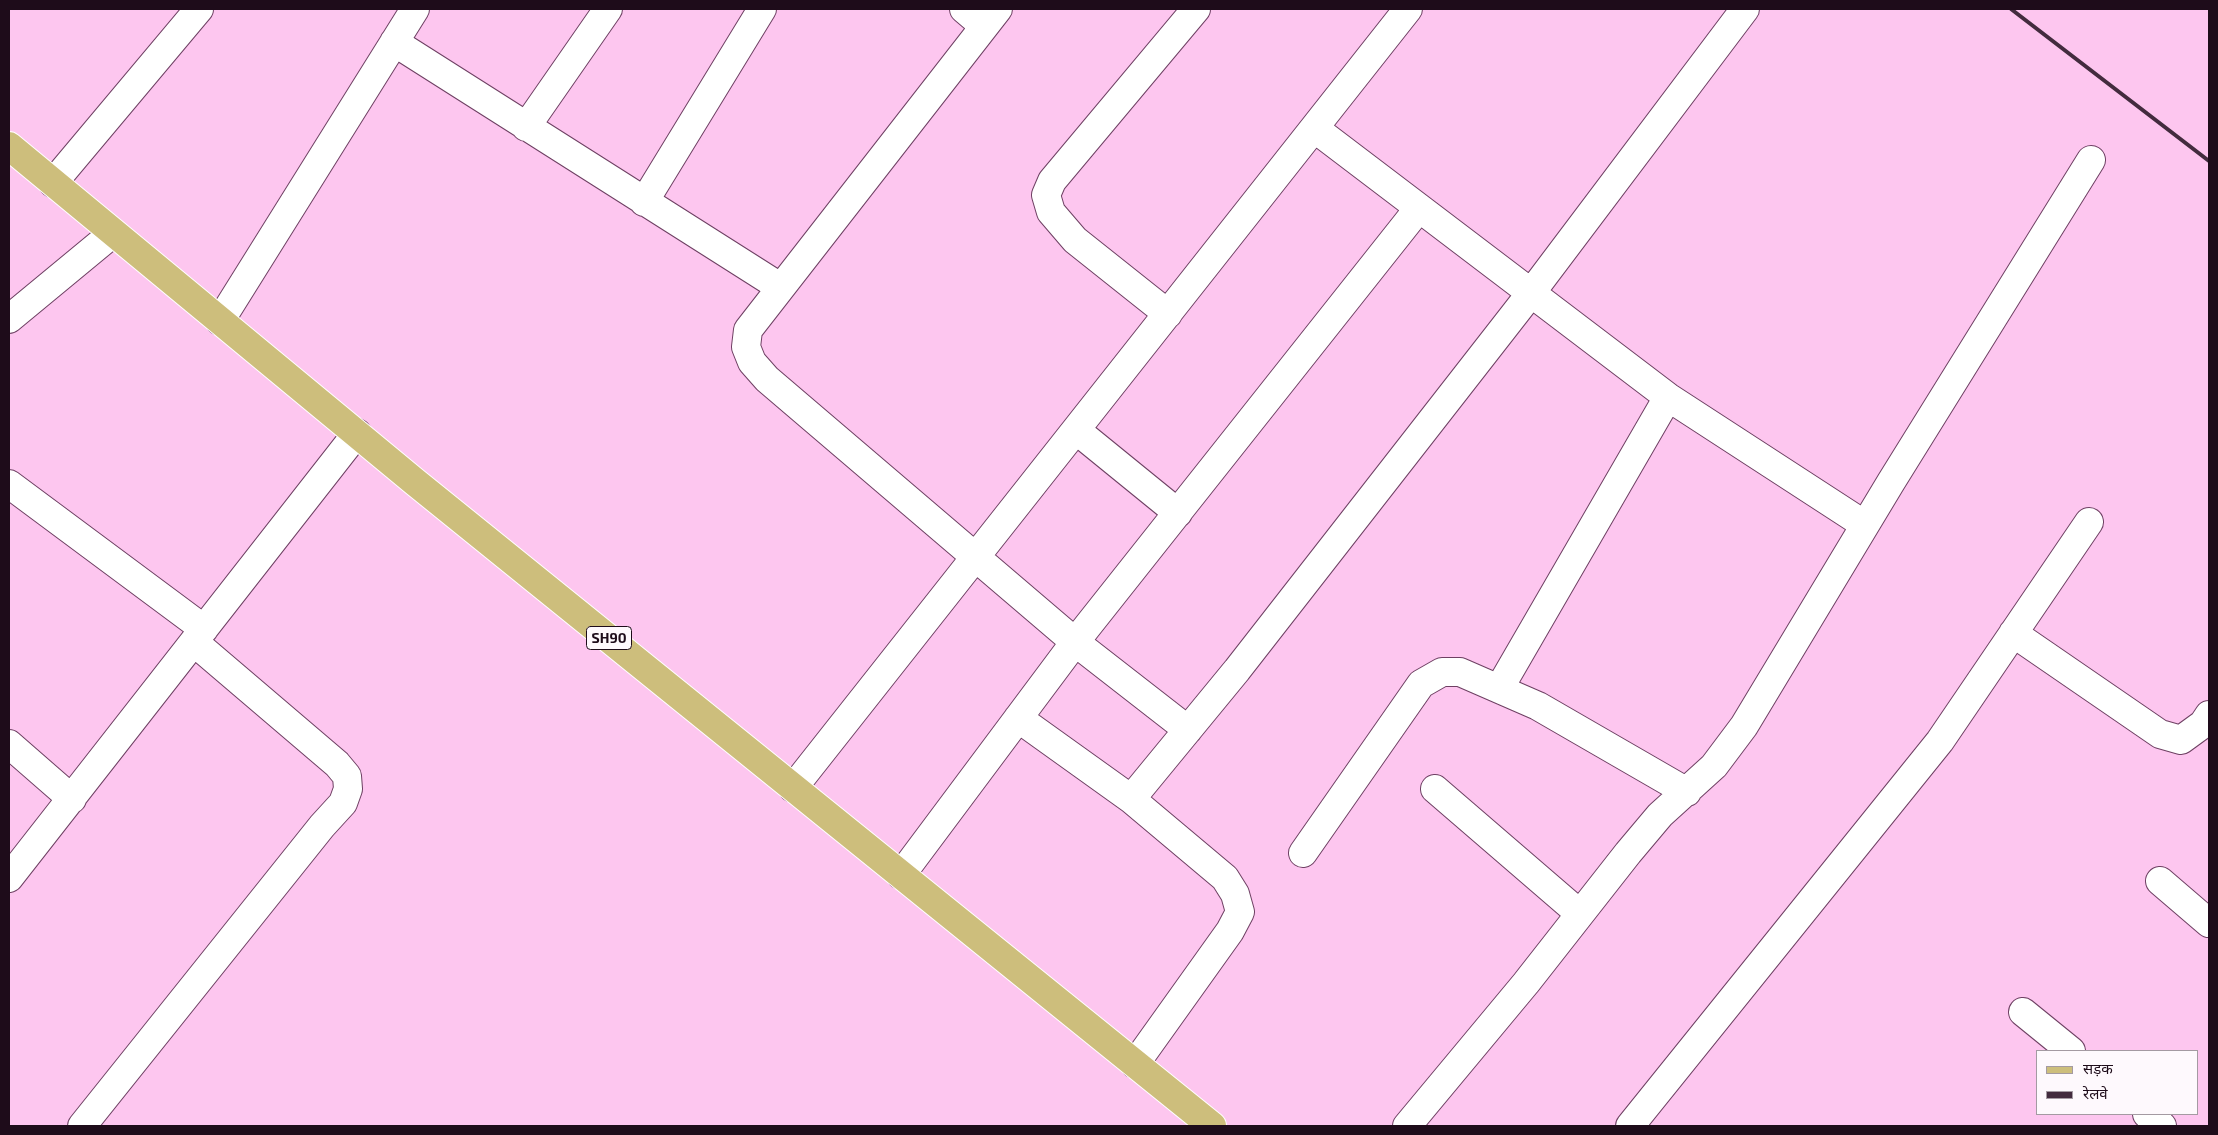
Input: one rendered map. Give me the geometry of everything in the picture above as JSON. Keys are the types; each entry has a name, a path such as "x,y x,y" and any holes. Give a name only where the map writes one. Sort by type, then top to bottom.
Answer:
{"main road":[{"name":"SH90","path":"9,146 357,433 1212,1126"}],"street":[{"path":"53,183 199,9"},
{"path":"220,321 415,9"},
{"path":"526,127 608,9"},
{"path":"644,202 762,9"},
{"path":"1168,314 1076,240 1051,212 1046,195 1052,181 1196,9"},
{"path":"793,788 1408,9"},
{"path":"1132,799 1531,293 1745,9"},
{"path":"982,14 748,330 746,347 752,362 767,379 1075,642 1188,730"},
{"path":"394,42 780,287"},
{"path":"1314,128 1668,396 1866,525"},
{"path":"1407,1126 1660,815 1714,766 1744,726 2091,160"},
{"path":"901,875 1075,642 1419,208"},
{"path":"9,319 113,232"},
{"path":"1499,689 1668,396"},
{"path":"1076,430 1178,513"},
{"path":"9,878 357,433"},
{"path":"9,484 199,635 337,764 347,776 348,789 344,803 322,826 82,1126"},
{"path":"1630,1126 1940,741 2089,522"},
{"path":"2013,633 2160,734 2181,740 2203,724 2209,715"},
{"path":"1303,853 1421,684 1442,672 1460,672 1538,706 1687,792"},
{"path":"1018,718 1132,799 1224,878 1234,894 1240,912 1230,931 1135,1064"},
{"path":"9,744 72,799"},
{"path":"1435,789 1580,914"},
{"path":"2160,881 2209,923"},
{"path":"2023,1012 2069,1050"},
{"path":"2148,1115 2162,1126"}],"railway":[{"path":"2011,9 2209,161"}]}
